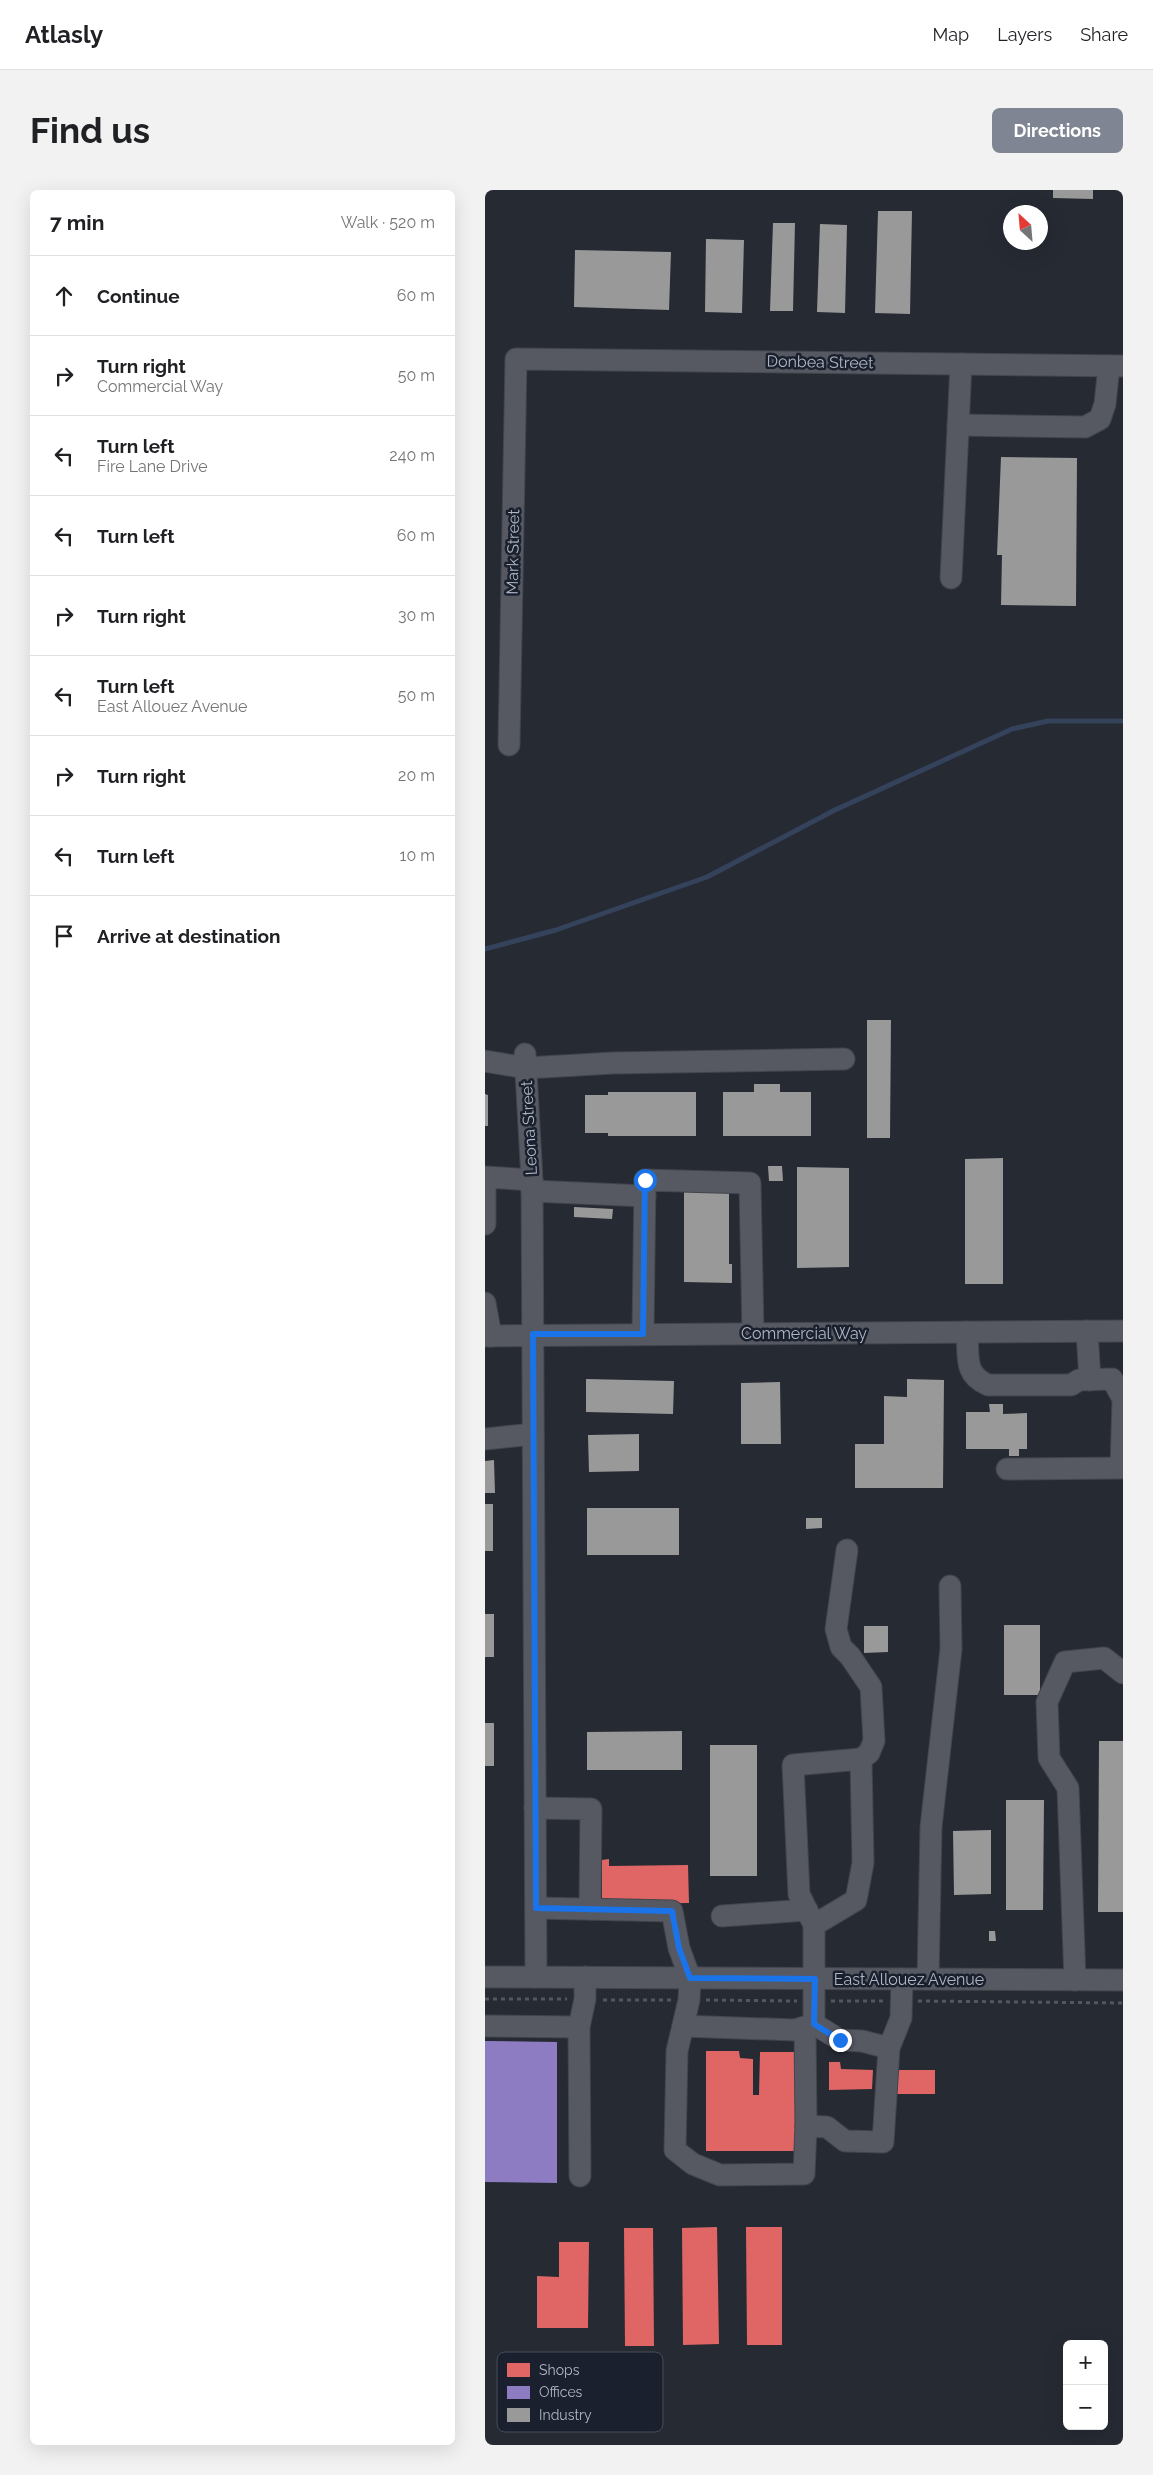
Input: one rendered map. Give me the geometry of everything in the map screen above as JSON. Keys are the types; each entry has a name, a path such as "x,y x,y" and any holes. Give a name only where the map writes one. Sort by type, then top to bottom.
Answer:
{"street":[{"name":"Donbea Street","path":"516,359 1116,366"},
{"name":"Mark Street","path":"509,745 516,359"},
{"path":"951,578 961,364"},
{"path":"958,426 1085,426 1100,419 1116,366"},
{"path":"485,1061 613,1062 844,1059"},
{"name":"Leona Street","path":"526,1061 532,1191 536,1977"},
{"path":"485,1224 485,1176 532,1191 645,1196"},
{"path":"643,1334 645,1180 750,1183 753,1333"},
{"path":"485,1303 488,1336"},
{"path":"1080,1382 1087,1331"},
{"name":"Commercial Way","path":"488,1336 533,1334 1123,1331"},
{"path":"967,1332 970,1372 977,1380 988,1385 1111,1379 1123,1400 1121,1468 1007,1469"},
{"path":"485,1439 533,1434"},
{"path":"536,1908 672,1911 679,1948 690,1978 689,2000 677,2051 675,2150 693,2164 720,2176 804,2174 809,2025 815,1979 810,1917 799,1894 793,1765 861,1760 869,1753 874,1741 871,1687 850,1656 841,1647 836,1629 847,1550"},
{"path":"928,1979 931,1827 951,1649 950,1586"},
{"path":"1075,1980 1068,1788 1049,1758 1047,1702 1065,1662 1104,1658 1123,1673"},
{"path":"722,1916 810,1917 856,1900 863,1862 861,1760"},
{"path":"535,1808 591,1809 590,1909"},
{"name":"East Allouez Avenue","path":"485,1977 1123,1980"},
{"path":"580,2176 579,2026 585,1999 585,1978"},
{"path":"806,2126 827,2127 845,2141 883,2142 889,2048 901,2018 902,1979"},
{"path":"683,2026 768,2031 795,2030 809,2025 840,2040 862,2041 889,2048"},
{"path":"485,2026 579,2026"}],"building: Shops":[{"path":"609,1859 609,1866 688,1865 689,1903 602,1904 602,1860"},
{"path":"706,2051 739,2051 740,2058 753,2059 753,2095 759,2095 760,2052 797,2052 797,2151 706,2151"},
{"path":"829,2062 840,2062 841,2069 873,2070 872,2089 829,2090"},
{"path":"898,2070 935,2070 935,2094 897,2094"},
{"path":"717,2227 719,2344 683,2345 682,2228"},
{"path":"746,2227 782,2227 782,2345 747,2345"},
{"path":"624,2228 653,2228 654,2346 625,2346"},
{"path":"559,2242 589,2242 588,2328 537,2328 537,2276 559,2277"}],"building: Offices":[{"path":"485,2041 557,2042 557,2183 485,2182"}],"building: Industry":[{"path":"1053,190 1093,190 1093,199 1053,198"},
{"path":"878,211 912,211 910,314 875,313"},
{"path":"773,223 795,223 793,311 770,311"},
{"path":"820,224 847,225 845,313 817,312"},
{"path":"706,239 744,240 742,313 705,312"},
{"path":"575,250 671,252 669,310 574,307"},
{"path":"1001,457 1077,458 1076,606 1001,605 1002,555 997,555"},
{"path":"867,1020 891,1020 890,1138 867,1138"},
{"path":"754,1084 780,1084 780,1092 811,1092 811,1136 723,1136 723,1092 754,1092"},
{"path":"608,1092 696,1092 696,1136 608,1136 608,1133 585,1133 585,1095 608,1095"},
{"path":"485,1094 488,1095 488,1126 485,1126"},
{"path":"1003,1158 1003,1284 965,1284 965,1159"},
{"path":"768,1166 782,1166 783,1181 769,1181"},
{"path":"797,1167 849,1168 849,1267 797,1268"},
{"path":"684,1192 729,1192 729,1264 732,1264 732,1283 684,1282"},
{"path":"574,1207 613,1209 612,1219 574,1217"},
{"path":"586,1379 674,1381 673,1414 586,1412"},
{"path":"907,1379 944,1380 943,1488 855,1488 855,1444 884,1444 884,1396 907,1397"},
{"path":"780,1382 781,1444 741,1444 741,1383"},
{"path":"989,1404 1003,1404 1003,1414 1027,1413 1027,1449 1019,1449 1019,1456 1009,1456 1009,1449 966,1449 966,1412 990,1412"},
{"path":"639,1434 639,1471 589,1472 588,1435"},
{"path":"494,1460 495,1493 485,1493 485,1461"},
{"path":"485,1504 493,1504 493,1551 485,1551"},
{"path":"587,1508 679,1508 679,1555 587,1555"},
{"path":"806,1518 822,1518 822,1528 806,1529"},
{"path":"485,1614 494,1614 494,1657 485,1657"},
{"path":"1004,1625 1040,1625 1040,1695 1004,1695"},
{"path":"864,1626 888,1626 888,1652 864,1653"},
{"path":"485,1723 494,1723 494,1766 485,1766"},
{"path":"682,1731 682,1770 587,1770 587,1732"},
{"path":"1099,1741 1123,1741 1123,1912 1098,1912"},
{"path":"710,1745 757,1745 757,1876 710,1876"},
{"path":"1006,1800 1044,1800 1043,1910 1006,1910"},
{"path":"991,1830 991,1894 954,1895 953,1831"},
{"path":"989,1931 995,1931 996,1941 989,1941"}],"waterway":[{"path":"485,949 556,930 707,877 835,810 1012,729 1048,721 1123,721"}],"route":[{"path":"645,1180 643,1334 533,1334 536,1908 672,1911 679,1948 690,1978 815,1979 814,2024 840,2040"}]}
